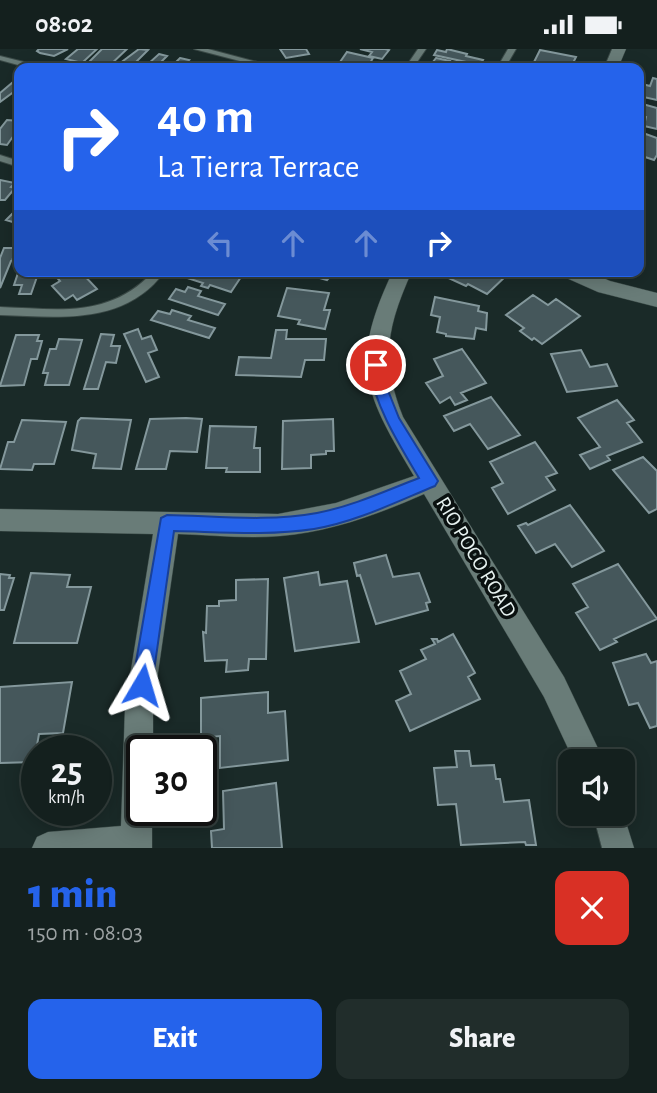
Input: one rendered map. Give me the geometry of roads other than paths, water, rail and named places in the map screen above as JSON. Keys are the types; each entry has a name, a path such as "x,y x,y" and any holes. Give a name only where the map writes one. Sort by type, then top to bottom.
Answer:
{"street":[{"name":"RIO POCO ROAD","path":"400,277 382,314 376,340 376,365 381,393 393,421 554,687 583,749"},
{"path":"582,277 605,287 657,300"},
{"path":"0,520 278,525 316,521 357,511 429,481"},
{"path":"48,848 72,843 136,845 139,707 167,523"},
{"path":"612,826 618,848"}],"lane":[{"path":"198,49 255,63"},
{"path":"0,58 18,63"},
{"path":"0,311 74,315 97,312 148,288 156,277"}]}
